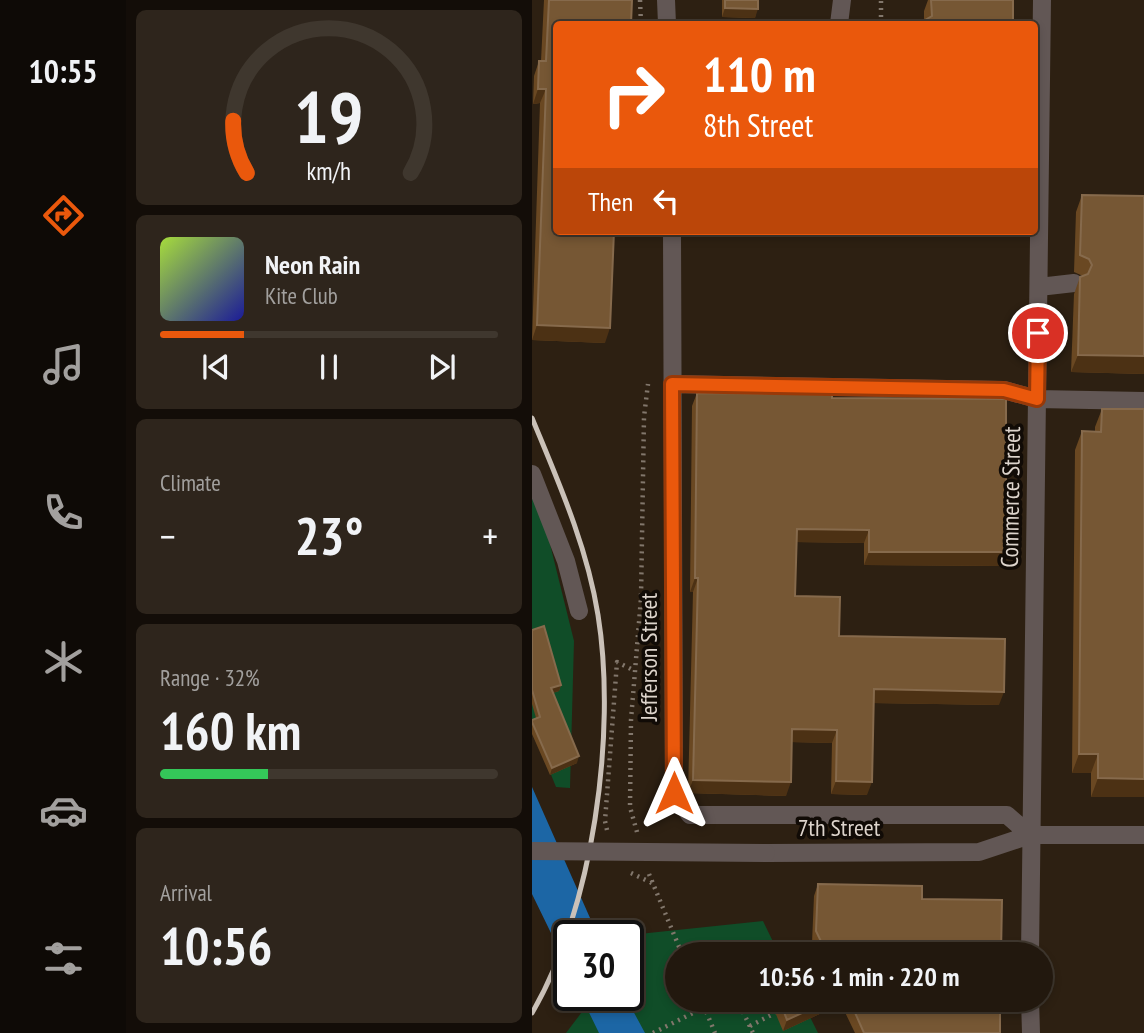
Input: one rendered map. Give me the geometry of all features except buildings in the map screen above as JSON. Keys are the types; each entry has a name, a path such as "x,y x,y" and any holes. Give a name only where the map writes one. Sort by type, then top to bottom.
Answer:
{"street":[{"path":"666,0 667,21"},
{"path":"839,21 842,0"},
{"name":"Commerce Street","path":"1030,942 1042,0"},
{"name":"Jefferson Street","path":"672,235 674,793 690,815 1007,815 1030,835"},
{"path":"1038,288 1074,283"},
{"path":"672,384 1004,390 1037,399 1144,401"},
{"path":"532,474 566,561 579,611"},
{"name":"7th Street","path":"532,851 979,852 1030,835 1144,835"},
{"path":"1030,1012 1031,1033"}],"path":[{"path":"640,0 641,21"},
{"path":"881,0 881,21"},
{"path":"640,846 630,807 631,720 641,598 644,417"},
{"path":"610,843 605,821 617,662 635,671"},
{"path":"629,871 637,878 652,883"},
{"path":"648,872 677,942"},
{"path":"653,1033 694,1012"},
{"path":"706,1012 715,1033"},
{"path":"743,1012 752,1033"},
{"path":"750,1026 775,1013"}],"green space":[{"path":"532,493 547,532 574,641 570,788 556,787 532,728"},
{"path":"763,921 773,942 665,942 665,1012 808,1012 818,1033 566,1033 583,1011 644,1011 644,933"}],"water":[{"path":"532,787 591,920 553,920 553,937 532,894"},
{"path":"588,1011 633,1011 645,1033 599,1033"}],"railway":[{"path":"532,418 571,514 587,564 598,615 604,712 602,765 585,872 571,924 553,971 532,1013"}],"route":[{"path":"674,793 672,384 1004,390 1037,399 1038,333"}]}
